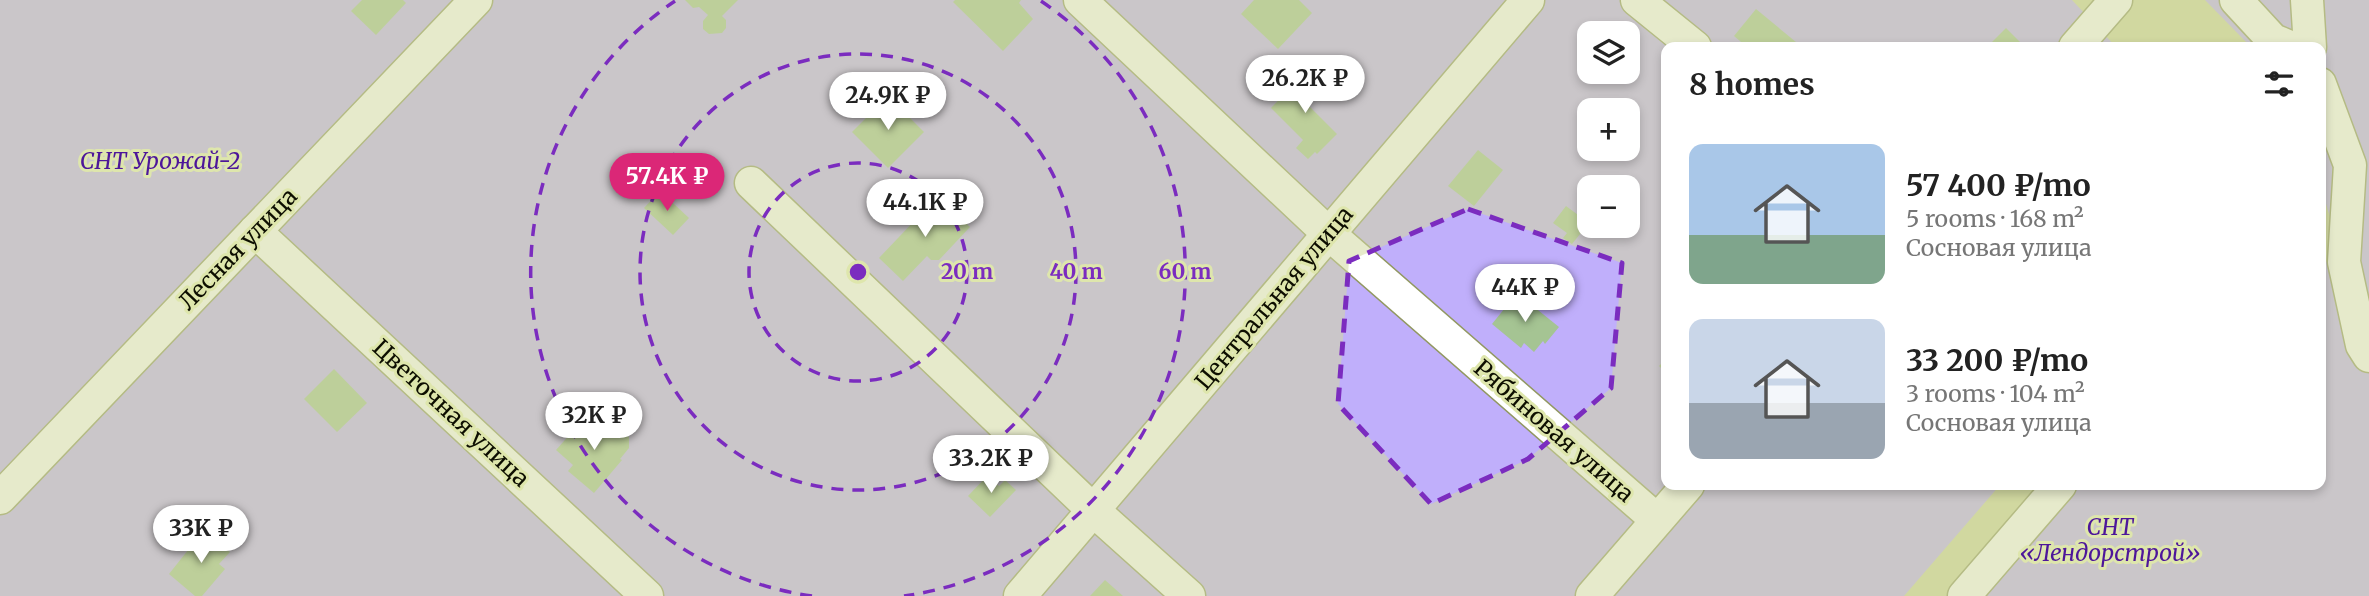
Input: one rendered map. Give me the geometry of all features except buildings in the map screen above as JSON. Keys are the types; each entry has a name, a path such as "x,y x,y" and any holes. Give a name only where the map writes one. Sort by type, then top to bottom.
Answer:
{"street":[{"name":"Лесная улица","path":"0,498 476,0"},
{"name":"Рябиновая улица","path":"1080,0 1329,234 1657,520"},
{"name":"Центральная улица","path":"1020,596 1528,0"},
{"path":"1637,0 1689,42"},
{"path":"2236,0 2278,42"},
{"path":"2307,0 2310,42"},
{"path":"2079,42 2116,1"},
{"path":"2326,100 2350,166 2332,262 2362,345 2369,356"},
{"path":"751,183 1093,510 1189,596"},
{"name":"Цветочная улица","path":"255,231 647,596"},
{"path":"1592,596 1684,490"},
{"path":"1964,596 2056,490"}],"highlighted area":[{"path":"1468,209 1622,263 1611,388 1528,459 1431,504 1338,404 1349,261"}],"green space":[{"name":"СНТ Урожай-2","path":"0,0 2072,0 2111,42 1661,42 1661,490 1996,490 1904,596 0,596"},
{"name":"СНТ «Лендорстрой»","path":"2205,0 2369,0 2369,596 1964,596 2056,490 2326,490 2326,262 2343,261 2326,204 2326,42 2246,42"}]}
